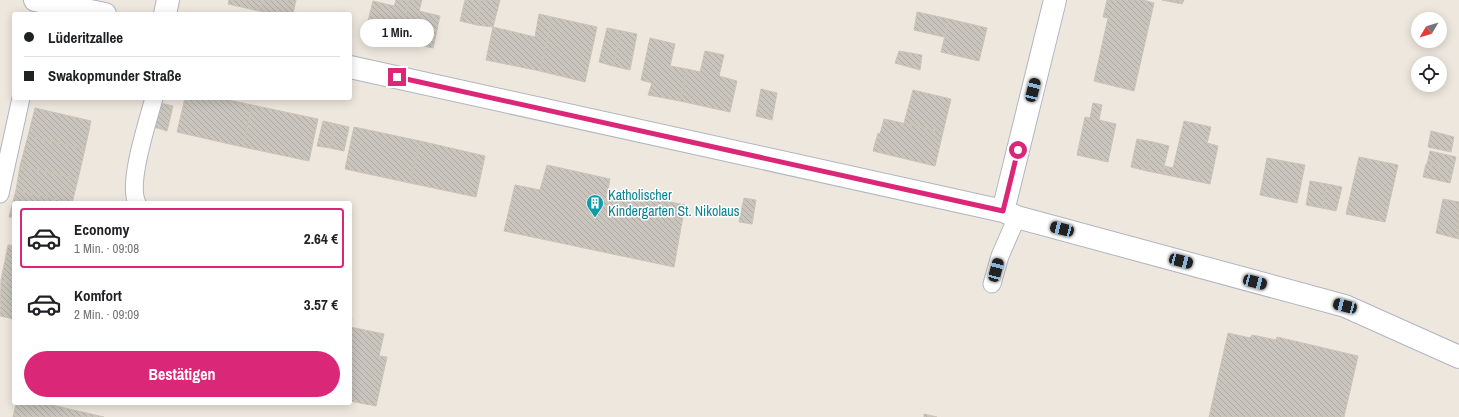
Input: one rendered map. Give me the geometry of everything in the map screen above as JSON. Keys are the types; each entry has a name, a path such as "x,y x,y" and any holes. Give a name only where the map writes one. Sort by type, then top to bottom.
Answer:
{"street":[{"path":"165,12 168,0"},
{"path":"1010,214 1056,0"},
{"path":"39,5 90,12"},
{"path":"352,67 1010,214 1345,306 1459,357"}],"lane":[{"path":"0,194 21,100"},
{"path":"137,201 134,188 136,170 154,100"},
{"path":"992,284 1010,214"}],"building":[{"path":"229,0 262,0 259,11 228,4"},
{"path":"262,0 296,0 293,12 259,11"},
{"path":"396,0 409,0 400,41 365,33 373,1 394,6"},
{"path":"409,0 422,0 419,11 440,16 433,48 400,41"},
{"path":"465,0 481,0 477,25 460,21"},
{"path":"481,0 500,0 493,27 477,25"},
{"path":"1107,0 1143,0 1154,3 1134,91 1094,81 1108,18 1103,17"},
{"path":"1162,0 1184,0 1182,4"},
{"path":"917,12 949,19 944,37 914,30"},
{"path":"539,14 552,17 540,71 486,60 493,27 535,37"},
{"path":"552,17 597,27 585,82 540,71"},
{"path":"949,19 987,28 979,61 941,52"},
{"path":"607,28 622,31 613,66 599,62"},
{"path":"622,31 637,34 630,70 613,66"},
{"path":"650,38 675,44 670,66 687,69 680,101 648,95 652,83 641,80"},
{"path":"705,51 724,55 719,76 737,81 730,112 680,101 687,69 700,72"},
{"path":"899,51 922,55 920,70 895,63"},
{"path":"761,89 777,93 772,120 756,116"},
{"path":"913,90 951,99 943,132 904,123"},
{"path":"185,100 228,100 252,105 243,147 177,132"},
{"path":"160,103 173,106 167,131 154,127"},
{"path":"1093,103 1102,105 1099,120 1116,124 1108,162 1077,155 1085,117 1090,118"},
{"path":"252,105 318,119 309,161 243,147"},
{"path":"35,108 91,121 85,149 28,136"},
{"path":"884,119 943,132 935,166 873,151"},
{"path":"323,121 336,124 330,148 317,146"},
{"path":"1184,121 1211,127 1207,143 1218,146 1210,184 1162,174 1165,166 1173,168"},
{"path":"336,124 349,127 344,151 330,148"},
{"path":"354,127 420,141 410,183 345,169"},
{"path":"1431,131 1454,137 1451,152 1428,147"},
{"path":"28,136 85,149 78,179 20,166"},
{"path":"1137,139 1153,142 1147,171 1131,167"},
{"path":"420,141 485,156 476,197 410,183"},
{"path":"1153,142 1169,146 1162,174 1147,171"},
{"path":"1430,151 1456,157 1453,170 1427,164"},
{"path":"1359,157 1398,165 1385,222 1346,214"},
{"path":"1267,158 1305,165 1297,203 1260,195"},
{"path":"1426,164 1453,170 1450,183 1423,177"},
{"name":"Katholischer Kindergarten St. Nikolaus","path":"547,165 610,179 606,199 621,201 622,192 685,205 674,267 504,231 515,185 540,190"},
{"path":"20,166 78,179 72,201 63,201 16,190"},
{"path":"1310,181 1327,184 1322,208 1306,205"},
{"path":"1327,184 1342,187 1336,211 1322,208"},
{"path":"16,190 63,201 13,201"},
{"path":"744,198 756,200 752,224 739,222"},
{"path":"1443,199 1459,202 1459,239 1436,233"},
{"path":"12,205 12,218 9,217"},
{"path":"8,245 12,246 12,283 1,280"},
{"path":"1,280 12,283 12,319 0,316"},
{"path":"352,327 384,334 379,356 387,357 376,406 352,401"},
{"path":"1228,333 1250,338 1252,335 1276,340 1277,337 1358,356 1344,417 1209,417"},
{"path":"16,405 52,405 104,417 13,417"},
{"path":"924,414 937,417 924,417"}],"place":[{"name":"Katholischer Kindergarten St. Nikolaus","path":"595,218"}],"route":[{"path":"397,77 1003,211 1018,150"}]}
